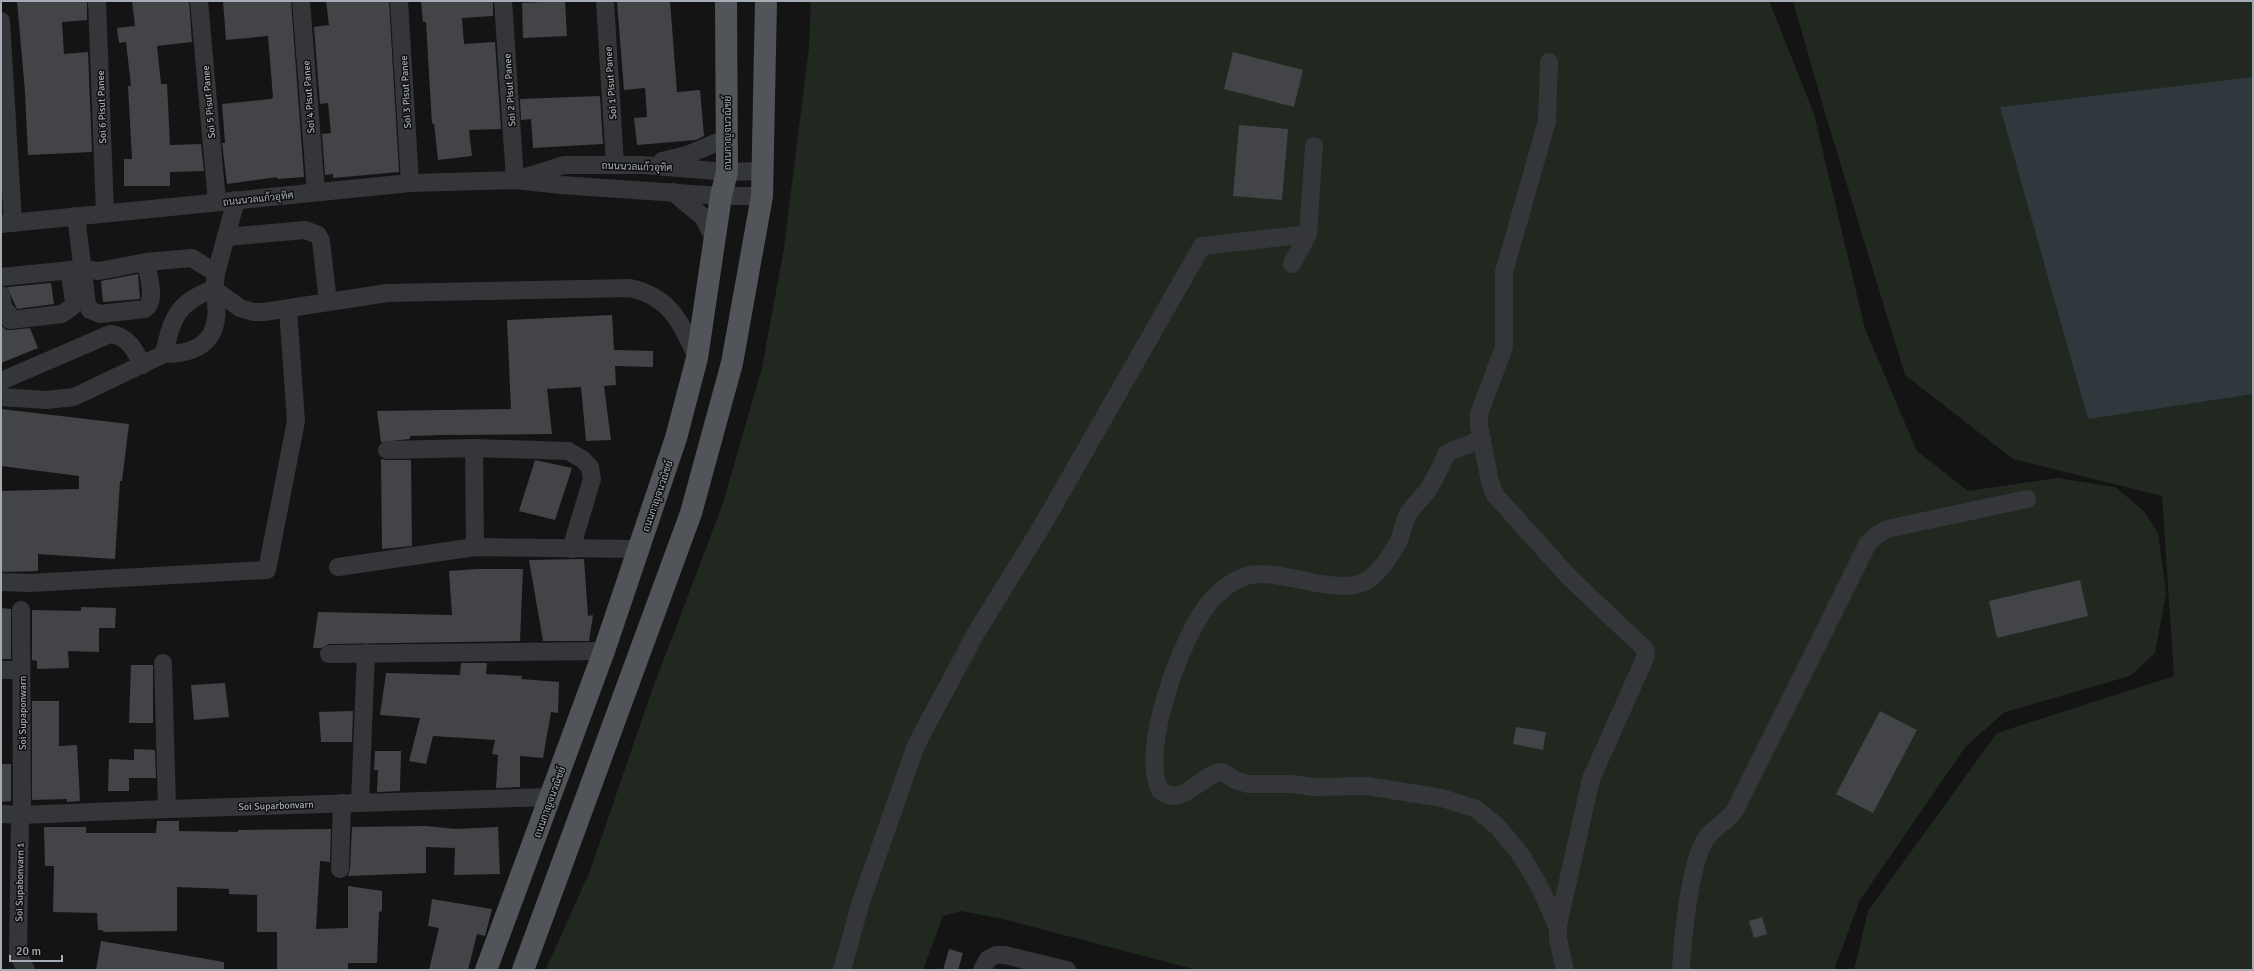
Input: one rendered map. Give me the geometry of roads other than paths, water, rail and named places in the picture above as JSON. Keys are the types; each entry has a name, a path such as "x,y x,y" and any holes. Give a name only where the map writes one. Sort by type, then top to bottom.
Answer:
{"main road":[{"name":"ถนนกาญจนวณิชย์","path":"486,970 604,651 639,550 676,438 697,358 721,196 727,172 726,1"},
{"path":"523,970 690,513 732,363 762,196 761,171 766,1"}],"street":[{"name":"Soi 6 Pisut Panee","path":"97,1 106,213"},
{"name":"Soi 5 Pisut Panee","path":"199,1 217,202"},
{"name":"Soi 4 Pisut Panee","path":"301,1 316,192"},
{"name":"Soi 3 Pisut Panee","path":"399,1 410,183"},
{"name":"Soi 2 Pisut Panee","path":"503,1 515,180"},
{"name":"Soi 1 Pisut Panee","path":"605,1 616,165"},
{"path":"1,21 7,223"},
{"path":"1549,62 1547,121 1504,272 1504,347 1479,414 1482,439 1490,482 1495,495 1570,578 1646,650 1645,658 1591,779 1560,908 1558,939 1565,970"},
{"path":"643,165 686,155 727,138"},
{"path":"1292,264 1308,234 1314,146"},
{"name":"ถนนนวลแก้วอุทิศ","path":"515,180 564,165 643,165 727,172 761,171"},
{"name":"ถนนนวลแก้วอุทิศ","path":"7,223 410,183 515,180 561,185 721,196 762,196"},
{"path":"673,192 703,217 714,240"},
{"path":"1,397 46,400 74,397 164,354 188,352 200,347 208,341 217,316 215,281 236,200"},
{"path":"1,295 4,310 8,313 10,320 62,314 72,307 74,301 76,216"},
{"path":"226,237 305,230 318,235 321,241 328,302"},
{"path":"842,970 860,905 916,745 976,633 1049,514 1202,246 1308,234"},
{"path":"1,277 75,270 99,271 146,262 192,258 240,308 253,312 288,309 387,293 630,288 645,292 660,300 672,312 681,323 697,358"},
{"path":"75,270 90,310 100,314 145,309 148,306 151,295 146,262"},
{"path":"164,354 171,322 179,310 215,281"},
{"path":"1,582 49,582 267,570 296,421 288,309"},
{"path":"1,381 110,334 122,337 129,342 142,365"},
{"path":"1482,439 1447,453 1428,489 1407,515 1399,541 1382,567 1369,579 1360,584 1347,585 1309,582 1272,575 1254,575 1232,583 1210,602 1200,616 1189,639 1161,713 1155,743 1155,774 1160,790 1173,796 1183,793 1217,773 1223,772 1235,780 1248,784 1292,784 1313,787 1367,786 1442,798 1466,805 1492,821 1521,855 1541,889 1558,929"},
{"path":"387,450 474,448 568,451 582,459 590,467 592,479 571,549"},
{"path":"474,448 475,548"},
{"path":"1681,970 1690,888 1702,844 1710,834 1724,824 1735,810 1868,543 1877,535 1887,530 2027,499"},
{"path":"338,567 475,548 639,550"},
{"name":"Soi Supaponwarn","path":"21,610 21,815"},
{"path":"329,654 604,651"},
{"path":"340,869 351,803 366,654"},
{"path":"163,663 167,809"},
{"path":"1,670 21,670"},
{"name":"Soi Suparbonvarn","path":"1,814 21,815 550,797"},
{"name":"Soi Supabonvarn 1","path":"21,815 18,954 26,970"},
{"path":"982,970 988,959 1002,955 1066,970"}]}
